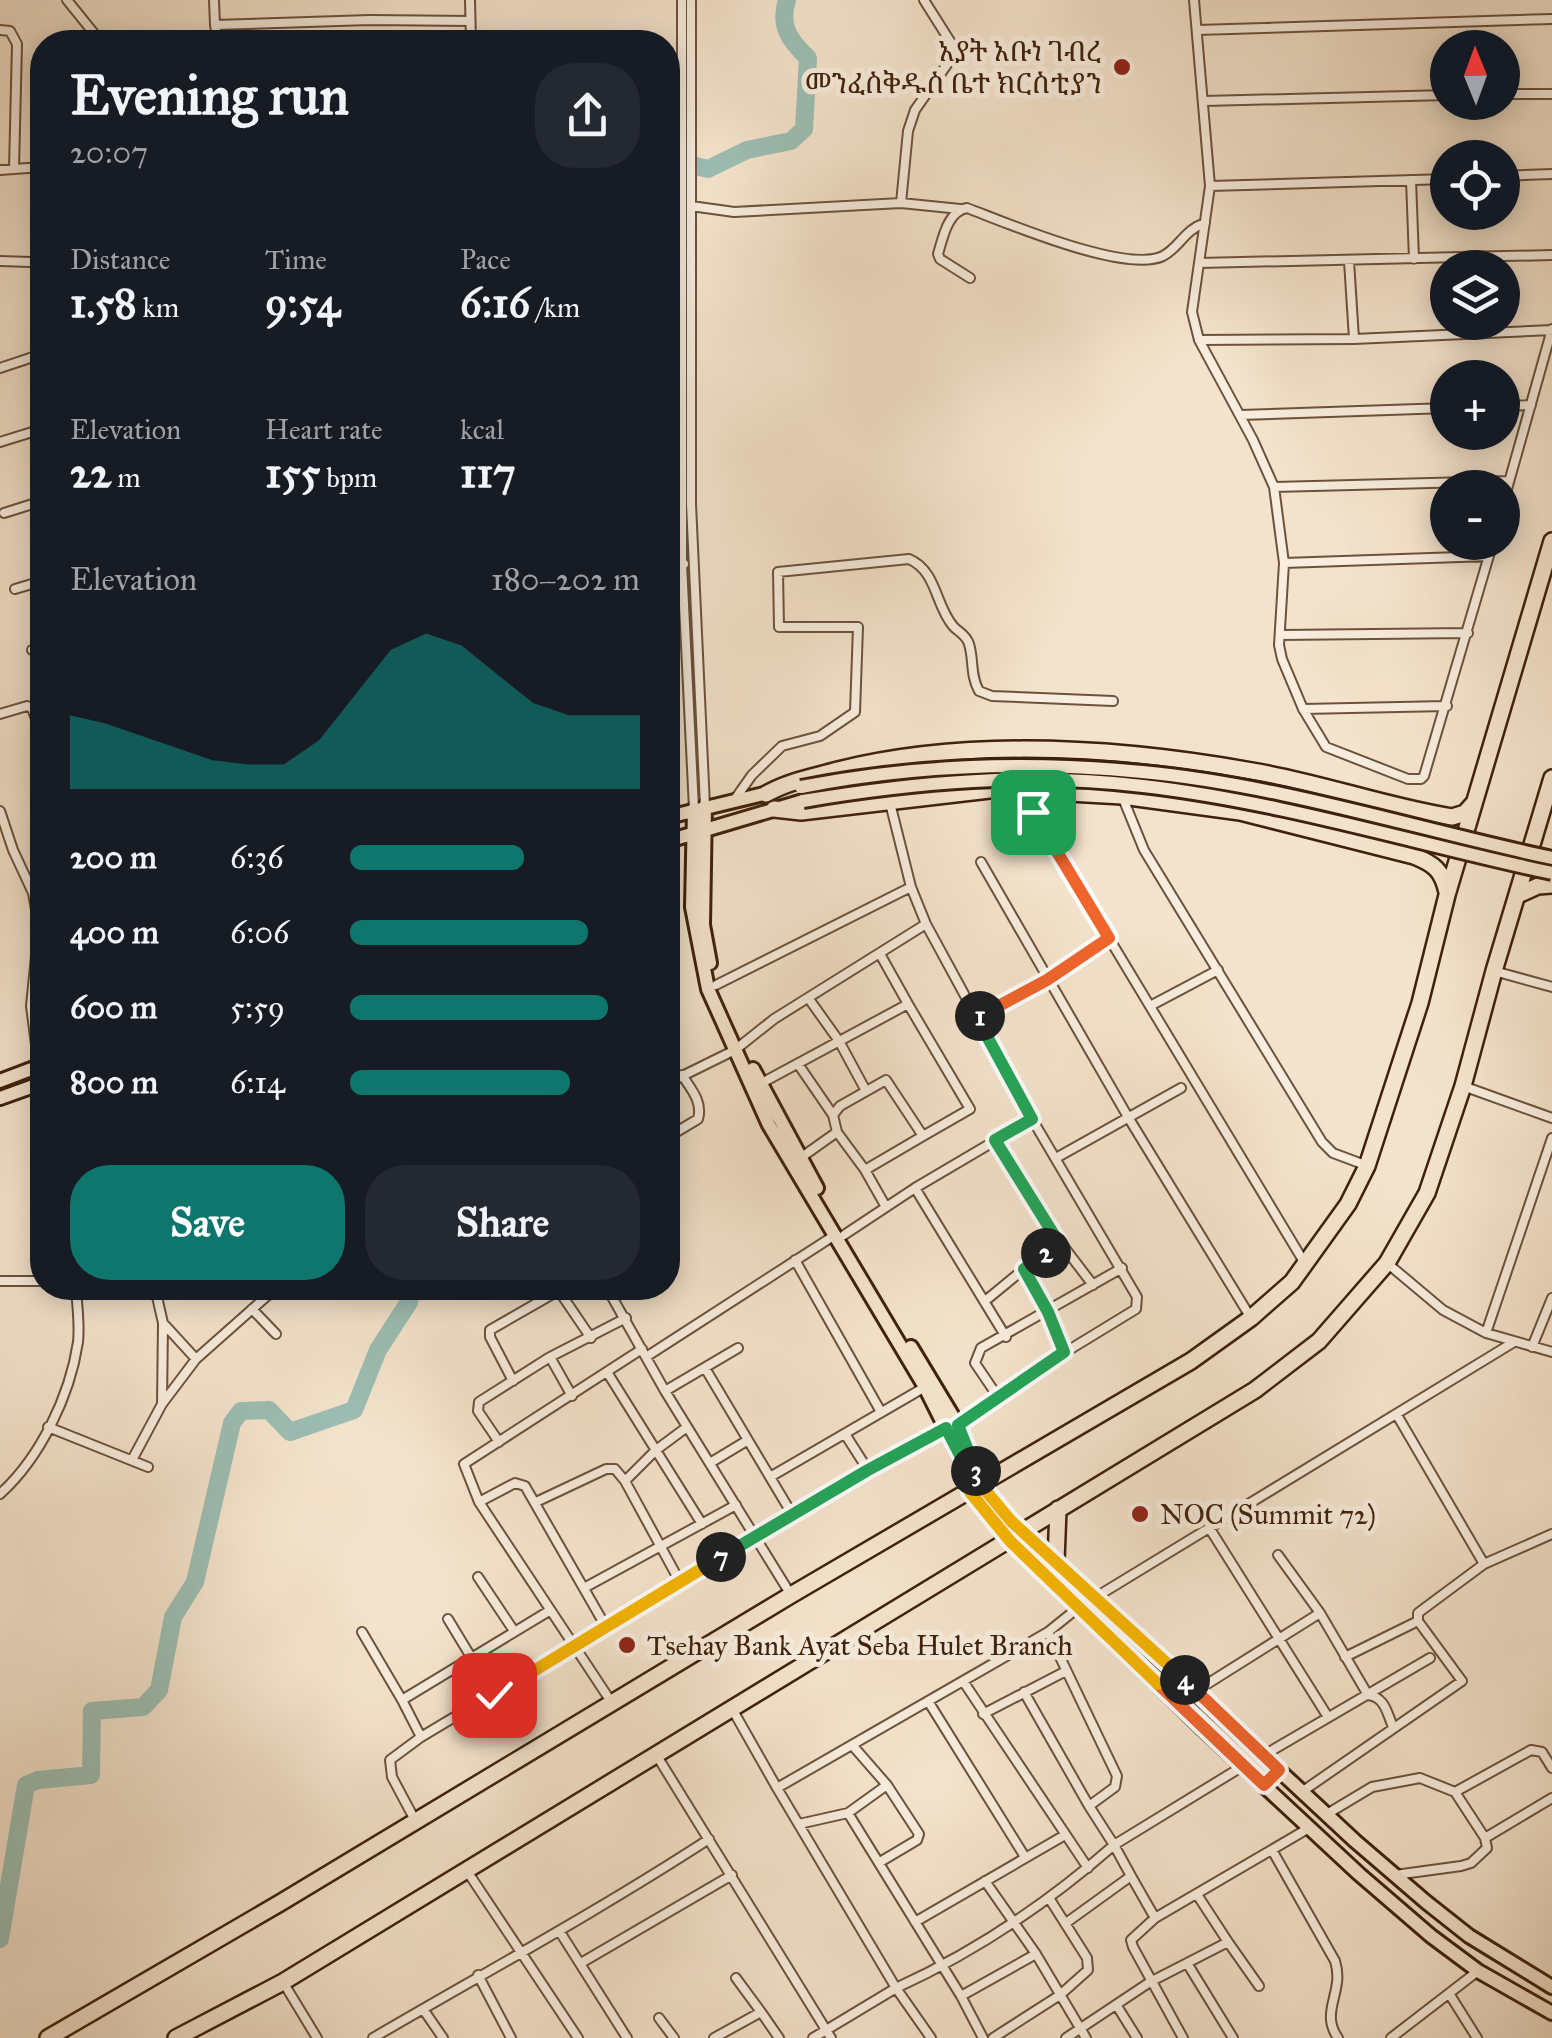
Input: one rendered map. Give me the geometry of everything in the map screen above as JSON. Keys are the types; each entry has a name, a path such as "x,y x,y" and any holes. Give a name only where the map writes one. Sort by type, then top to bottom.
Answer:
{"highway":[{"path":"48,2038 416,1822 790,1595 1191,1361 1274,1300 1306,1266 1348,1204 1367,1166 1420,1003 1552,541"},
{"path":"770,801 795,780 861,764 954,751 1032,748 1252,770 1452,817 1465,814 1476,800"},
{"path":"176,2038 283,1982 1016,1537 1255,1390 1319,1341 1387,1263 1427,1193 1464,1086 1552,778"},
{"path":"770,801 801,812 998,789 1122,796 1240,812 1414,856 1434,864 1443,874 1448,895"},
{"path":"1542,816 1552,836"},
{"path":"1518,895 1552,885"},
{"path":"1056,1561 1058,1509"}],"main road":[{"path":"680,837 770,801 883,774 1047,765 1145,772 1300,799 1552,858"},
{"path":"802,794 988,778 1141,785 1262,804 1552,873"},
{"path":"680,814 734,800 770,801"},
{"path":"700,808 703,926 716,985 769,1125 952,1427 976,1489 1016,1537 1079,1607 1309,1828 1431,1936 1478,1972 1548,2011 1552,1989 1468,1936 1395,1876 1056,1561 1016,1537"},
{"path":"699,830 692,866 698,948 708,989 839,1235 952,1427"},
{"path":"680,849 692,866"},
{"path":"0,1081 30,1070"},
{"path":"0,1098 30,1089"},
{"path":"1264,1785 1279,1770"}],"street":[{"path":"67,0 92,30"},
{"path":"214,0 216,30"},
{"path":"470,0 470,30"},
{"path":"682,0 682,564 700,808"},
{"path":"692,0 693,564 700,808"},
{"path":"902,203 912,120 928,89 953,56 953,46 924,0"},
{"path":"1194,0 1210,186 1192,312 1199,340 1274,487 1284,563 1282,660 1303,710 1326,748 1416,780 1424,776 1488,560"},
{"path":"1197,30 1552,19"},
{"path":"215,25 470,21"},
{"path":"0,30 10,31 17,44 14,169"},
{"path":"1520,94 1552,94"},
{"path":"1204,100 1430,96"},
{"path":"0,170 30,168"},
{"path":"1520,175 1552,174"},
{"path":"1210,186 1430,179"},
{"path":"1411,180 1414,260"},
{"path":"690,206 734,212 902,203 967,208 1052,240 1136,261 1165,255 1190,228 1205,222"},
{"path":"960,208 954,213 938,254 970,278"},
{"path":"1199,263 1552,255"},
{"path":"0,261 30,262"},
{"path":"1349,261 1354,340"},
{"path":"1199,340 1354,340 1552,330 1513,470"},
{"path":"0,368 30,358"},
{"path":"1520,406 1531,406"},
{"path":"1240,415 1430,409"},
{"path":"0,442 30,433"},
{"path":"1274,487 1430,483"},
{"path":"4,512 30,504"},
{"path":"1284,563 1430,558"},
{"path":"734,800 752,775 782,746 820,736 855,712 858,627 779,627 778,572 909,559 918,563 930,578 952,626 963,633 969,644 972,678 979,691 992,696 1114,701"},
{"path":"682,564 693,564"},
{"path":"15,588 30,584"},
{"path":"1280,635 1468,633"},
{"path":"1303,710 1447,706"},
{"path":"0,714 30,707"},
{"path":"1122,796 1144,850 1322,1142 1333,1152 1367,1166"},
{"path":"416,1822 389,1768 390,1760 421,1737 792,1514 952,1427 1064,1352 1136,1310 1137,1297 1122,1268 1032,1119 926,924 911,887 890,800"},
{"path":"0,811 30,887"},
{"path":"1033,812 1306,1266"},
{"path":"981,862 1128,1117 1251,1318"},
{"path":"716,985 911,887"},
{"path":"680,1130 698,1119 700,1112 698,1101 682,1075 738,1046 926,924"},
{"path":"977,1018 1047,980 1109,938"},
{"path":"864,1170 970,1109 880,954"},
{"path":"1150,1006 1218,970"},
{"path":"1494,971 1552,987"},
{"path":"810,999 866,1091"},
{"path":"760,1084 908,1004"},
{"path":"798,1064 886,1206"},
{"path":"833,1115 840,1106 886,1080 924,1136"},
{"path":"1464,1086 1552,1118"},
{"path":"1056,1158 1181,1088"},
{"path":"613,1704 479,1502 464,1464 606,1372 644,1353 1032,1119"},
{"path":"800,1160 837,1132"},
{"path":"1486,1333 1548,1163 1552,1138"},
{"path":"995,1140 1059,1243 1093,1285"},
{"path":"914,1188 1006,1337"},
{"path":"985,1301 1059,1243"},
{"path":"795,1260 881,1412"},
{"path":"1387,1263 1443,1310 1486,1333 1552,1352"},
{"path":"998,1397 975,1363 981,1348 1122,1268"},
{"path":"1024,1269 1064,1352"},
{"path":"0,1281 30,1281"},
{"path":"0,1494 13,1483 48,1427 63,1394 78,1340 76,1300"},
{"path":"158,1300 163,1323 162,1404"},
{"path":"132,1460 162,1404 196,1359 262,1300"},
{"path":"513,1381 490,1330 540,1300"},
{"path":"565,1300 590,1338"},
{"path":"615,1300 665,1391 790,1595"},
{"path":"1532,1347 1552,1300"},
{"path":"252,1309 276,1334"},
{"path":"499,1442 477,1405 550,1357 626,1318"},
{"path":"163,1323 196,1359"},
{"path":"1096,1597 1514,1342"},
{"path":"665,1391 738,1348"},
{"path":"550,1357 572,1396"},
{"path":"704,1368 792,1514"},
{"path":"606,1372 702,1524"},
{"path":"770,1477 925,1387"},
{"path":"1397,1415 1484,1564"},
{"path":"48,1427 148,1467"},
{"path":"624,1481 687,1427"},
{"path":"845,1434 868,1470"},
{"path":"710,1464 748,1440"},
{"path":"536,1502 606,1469 615,1469 680,1582"},
{"path":"479,1502 516,1483 525,1486 606,1627"},
{"path":"584,1588 736,1505"},
{"path":"1210,1529 1328,1717"},
{"path":"1345,1658 1418,1622 1422,1607 1484,1564 1552,1534"},
{"path":"1278,1555 1320,1613 1368,1695"},
{"path":"478,1578 514,1630"},
{"path":"777,1788 1048,1632 1079,1607"},
{"path":"402,1700 549,1611"},
{"path":"1196,1691 1320,1613"},
{"path":"448,1619 494,1695"},
{"path":"1303,1792 1462,1681 1418,1622"},
{"path":"362,1632 421,1737"},
{"path":"1048,1632 1117,1776 1115,1786 1089,1806"},
{"path":"1264,1756 1430,1658"},
{"path":"984,1714 1066,1671"},
{"path":"963,1680 1088,1868"},
{"path":"1024,1692 1155,1918"},
{"path":"1368,1695 1377,1696 1383,1703 1393,1727"},
{"path":"928,1701 1025,1857"},
{"path":"731,1708 896,1988 931,2038"},
{"path":"853,1746 887,1785 919,1836 880,1862"},
{"path":"1455,1792 1531,1750 1542,1752 1552,1768"},
{"path":"656,1756 829,2034"},
{"path":"813,2038 829,2034 896,1988 942,1967 1049,1898 1114,1845 1243,1766"},
{"path":"1327,1814 1372,1787 1420,1778 1455,1792 1485,1838 1487,1848 1471,1862 1395,1876"},
{"path":"799,1824 848,1813 887,1785"},
{"path":"1485,1838 1552,1798"},
{"path":"848,1813 983,2038"},
{"path":"1183,2038 1150,1982 1132,1940 1155,1918 1309,1828"},
{"path":"915,1922 1065,1835"},
{"path":"374,2038 478,1975 560,1932 709,1839"},
{"path":"1272,1850 1336,1961 1340,1976 1328,2017 1338,2038"},
{"path":"467,1871 578,2038"},
{"path":"581,1963 732,1875"},
{"path":"1066,1923 1131,1876"},
{"path":"985,1882 1036,1954 1086,2038"},
{"path":"1198,1896 1259,1986"},
{"path":"993,2038 1060,1995 1089,1966 1049,1898"},
{"path":"560,1932 627,2038"},
{"path":"1066,2038 1150,1982 1228,1942"},
{"path":"961,1996 1036,1954"},
{"path":"1187,1964 1233,2038"},
{"path":"1391,2038 1478,1972"},
{"path":"478,1975 511,2038"},
{"path":"736,1978 779,2038"},
{"path":"283,1982 317,2038"},
{"path":"1450,1995 1477,2038"},
{"path":"1117,2006 1137,2038"},
{"path":"423,2009 444,2038"},
{"path":"714,2038 761,2012"},
{"path":"659,2018 674,2038"}],"waterway":[{"path":"680,162 708,169 747,150 791,141 804,129 808,58 787,32 787,0"},
{"path":"0,1939 26,1785 38,1780 91,1775 92,1711 143,1707 159,1690 173,1617 195,1582 232,1423 241,1411 269,1410 290,1432 354,1410 378,1350 410,1300"}],"place":[{"name":"አያት አቡነ ገብረ መንፈስቅዱስ ቤተ ክርስቲያን","path":"1122,67"},
{"name":"NOC (Summit 72)","path":"1140,1514"},
{"name":"Tsehay Bank Ayat Seba Hulet Branch","path":"627,1645"}],"route":[{"path":"494,1695 756,1536 946,1428 964,1465 970,1492 1010,1541 1264,1785 1279,1770 1011,1521 981,1485 958,1425 1064,1352 1024,1269 1059,1243 995,1140 1032,1119 977,1018 1047,980 1109,938 1033,812"}]}
